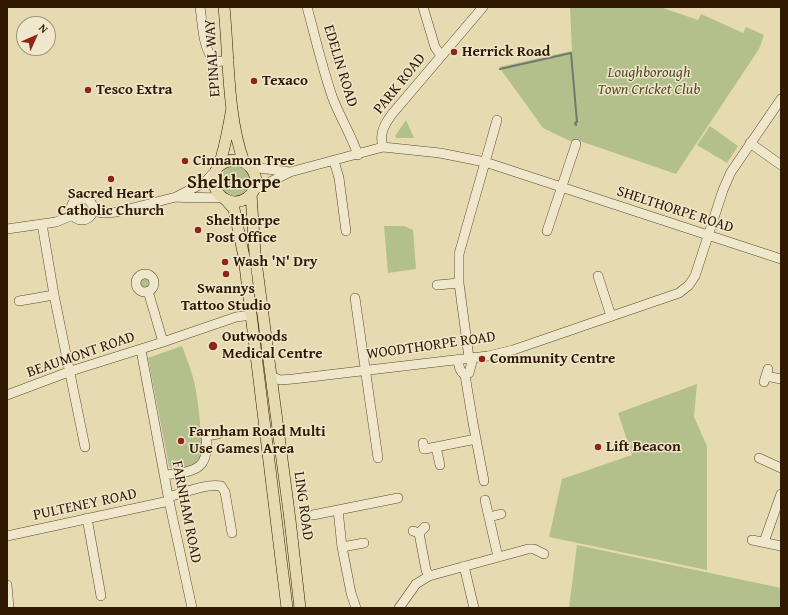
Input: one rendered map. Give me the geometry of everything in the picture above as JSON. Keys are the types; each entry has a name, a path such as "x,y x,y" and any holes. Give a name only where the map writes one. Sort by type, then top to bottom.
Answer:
{"main road":[{"name":"EPINAL WAY","path":"224,7 232,108 241,154 247,164"},
{"name":"EPINAL WAY","path":"217,169 226,144 232,108"},
{"path":"229,160 240,160 247,164 256,178 256,184 252,192 246,199 240,201 233,202 224,199 218,194 214,183 217,169 229,160"},
{"name":"LING ROAD","path":"252,192 254,254 290,520 300,608"},
{"name":"LING ROAD","path":"224,199 234,209 244,257 287,608"},
{"path":"257,362 271,376"}],"street":[{"path":"200,7 206,48 209,55 215,62 229,60"},
{"name":"EDELIN ROAD","path":"307,7 332,95 358,155"},
{"path":"423,7 435,47 442,56"},
{"name":"PARK ROAD","path":"382,147 381,134 384,125 483,7"},
{"name":"WOODTHORPE ROAD","path":"271,376 280,380 293,379 471,358 514,350 679,293 685,289 695,276 723,190 731,172 781,99"},
{"path":"465,375 469,372 471,358 459,283 461,246 497,120"},
{"path":"750,143 781,164"},
{"path":"547,231 576,144"},
{"path":"252,192 290,172 358,155 382,147"},
{"name":"SHELTHORPE ROAD","path":"382,147 440,153 485,162 781,259"},
{"path":"334,161 339,178 346,231"},
{"path":"247,164 290,172"},
{"path":"92,211 104,213 117,212 176,197 205,182 217,169"},
{"path":"176,197 224,199"},
{"path":"85,198 90,202 92,211 89,217 86,219 78,219 73,215 71,210 74,201 85,198"},
{"path":"7,229 56,222 73,215"},
{"path":"42,224 54,295 71,372 85,447"},
{"path":"598,276 611,316"},
{"path":"437,285 459,283"},
{"path":"148,291 163,342"},
{"path":"19,301 54,295"},
{"path":"355,298 378,458"},
{"name":"BEAUMONT ROAD","path":"7,395 236,317 251,315"},
{"name":"FARNHAM ROAD","path":"141,350 169,499 192,608"},
{"path":"458,359 459,368 465,375 484,481"},
{"path":"766,376 781,379"},
{"path":"165,475 192,470 200,466 207,453 205,431 218,434"},
{"path":"423,443 424,449 476,439"},
{"path":"436,447 440,465"},
{"path":"759,458 781,468"},
{"name":"PULTENEY ROAD","path":"7,536 169,499 201,488 214,486 220,486 225,492 225,521 232,533"},
{"path":"764,542 781,494"},
{"name":"LING ROAD","path":"313,515 398,498"},
{"path":"485,500 498,557"},
{"path":"338,510 342,547 351,594 356,608"},
{"path":"488,517 501,514"},
{"path":"87,518 101,596"},
{"path":"419,531 426,570 429,576"},
{"path":"752,540 781,546"},
{"path":"342,547 364,543"},
{"path":"399,608 416,584 429,576 528,549 546,554"},
{"path":"464,566 474,608"},
{"path":"7,585 9,608"}],"green space":[{"name":"Loughborough Town Cricket Club","path":"570,7 660,7 698,20 701,14 743,33 746,27 764,35 759,49 676,174 580,141 576,144 543,128 499,67 572,51"},
{"path":"406,120 414,138 396,138 395,136"},
{"path":"710,126 738,146 727,163 697,145"},
{"path":"235,166 246,170 250,181 246,192 235,196 224,192 220,181 224,170"},
{"path":"384,226 404,226 413,230 416,269 388,273"},
{"path":"145,274 151,277 154,283 151,289 145,292 139,289 136,283 139,277"},
{"path":"182,346 195,387 202,446 200,460 197,463 183,468 172,469 169,466 148,358"},
{"path":"697,384 694,417 707,446 707,570 549,537 562,479 632,455 618,413"},
{"path":"577,545 781,588 781,608 569,608"}],"waterway":[{"path":"500,69 571,53 577,122 575,123 576,125"}],"place":[{"name":"Herrick Road","path":"454,52"},
{"name":"Texaco","path":"254,81"},
{"name":"Tesco Extra","path":"88,90"},
{"name":"Cinnamon Tree","path":"185,161"},
{"name":"Sacred Heart Catholic Church","path":"111,179"},
{"name":"Shelthorpe Post Office","path":"198,230"},
{"name":"Wash 'N' Dry","path":"225,262"},
{"name":"Swannys Tattoo Studio","path":"226,274"},
{"name":"Outwoods Medical Centre","path":"213,346"},
{"name":"Community Centre","path":"482,359"},
{"name":"Farnham Road Multi Use Games Area","path":"181,441"},
{"name":"Lift Beacon","path":"598,447"}],"district":[{"name":"Shelthorpe","path":"234,183"}]}
